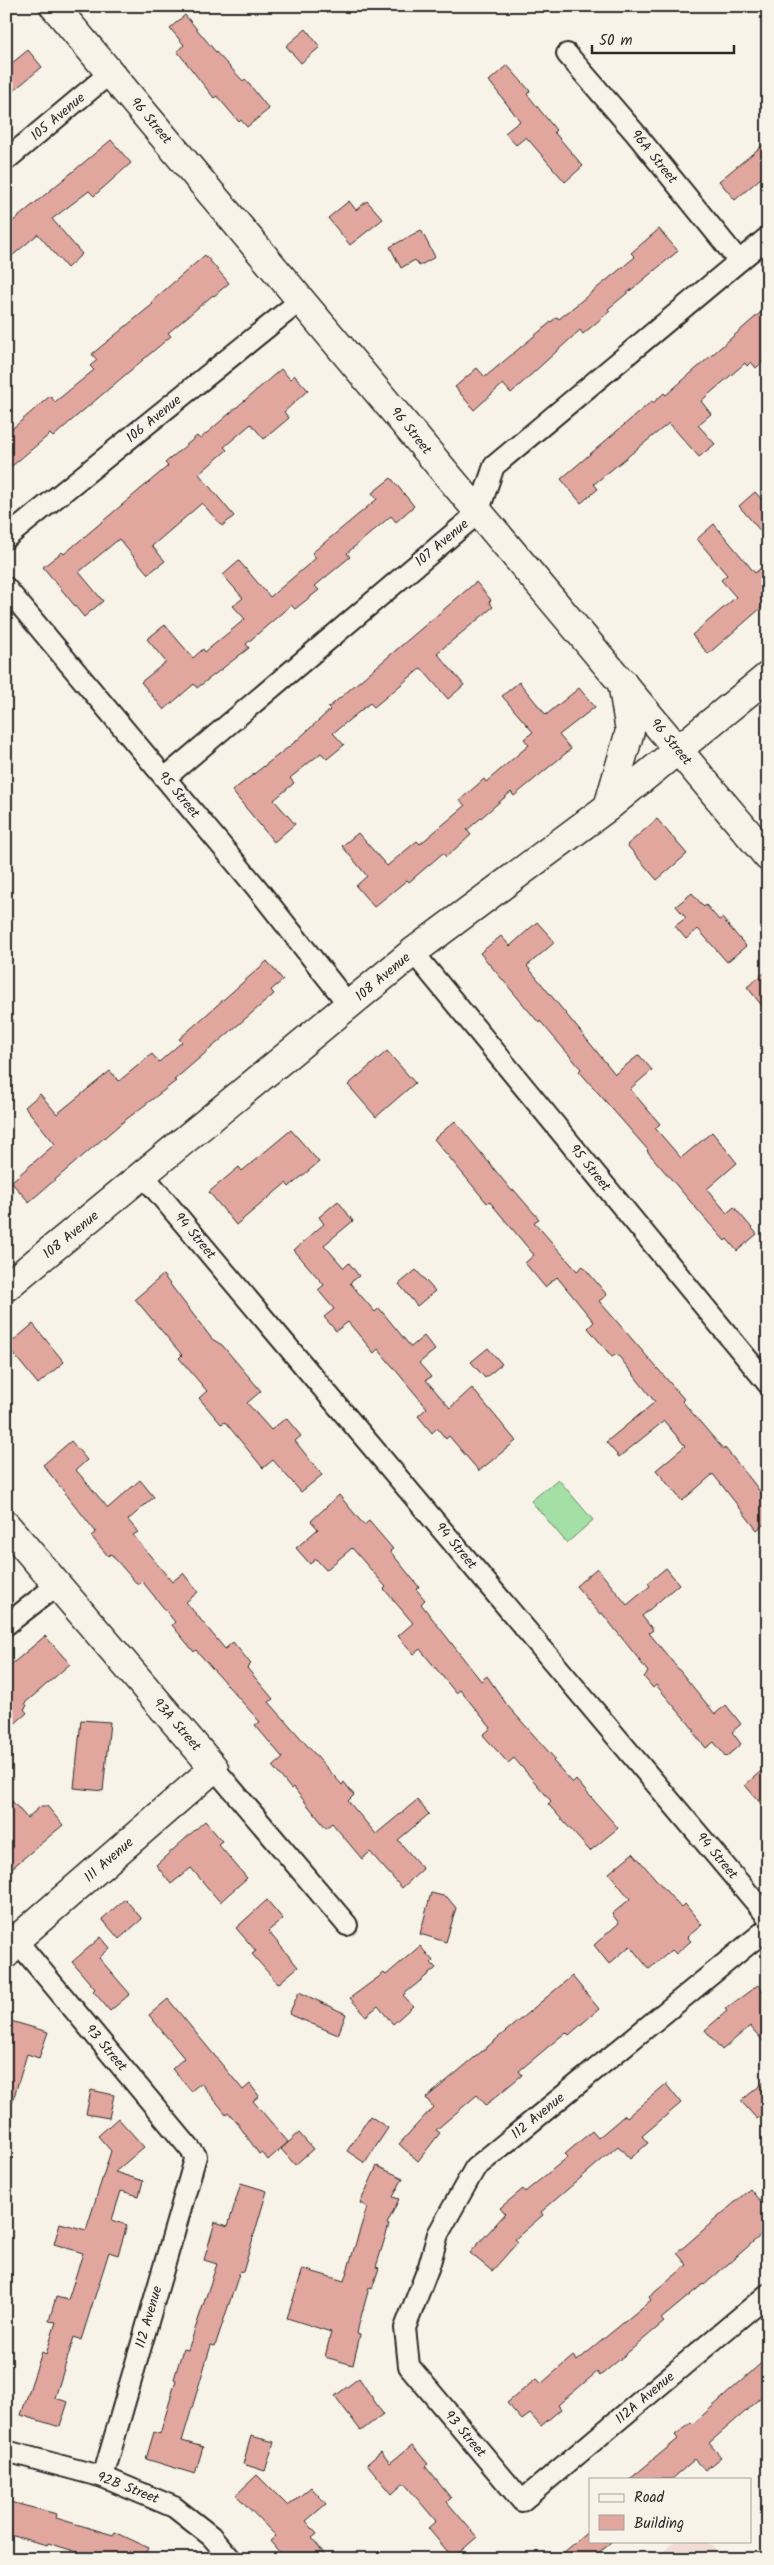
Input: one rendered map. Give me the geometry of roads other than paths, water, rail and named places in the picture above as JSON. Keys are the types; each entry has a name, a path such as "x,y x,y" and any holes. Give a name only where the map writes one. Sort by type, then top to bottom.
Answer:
{"street":[{"name":"96 Street","path":"54,6 768,857"},
{"name":"96A Street","path":"567,54 636,134 739,261"},
{"name":"105 Avenue","path":"6,160 110,73"},
{"name":"107 Avenue","path":"165,778 478,513 494,466 768,237"},
{"name":"106 Avenue","path":"6,538 301,300"},
{"name":"95 Street","path":"6,588 165,778 349,1004"},
{"name":"108 Avenue","path":"8,1284 144,1176 413,952 608,807 768,676"},
{"path":"608,807 630,731 621,681"},
{"name":"95 Street","path":"413,952 768,1384"},
{"name":"94 Street","path":"144,1176 768,1917"},
{"name":"93A Street","path":"6,1525 348,1925"},
{"path":"6,1625 57,1585"},
{"name":"111 Avenue","path":"11,1947 214,1768"},
{"name":"112 Avenue","path":"408,2366 405,2328 429,2266 438,2234 475,2168 768,1928"},
{"name":"93 Street","path":"11,1947 196,2156"},
{"name":"112 Avenue","path":"102,2477 196,2156"},
{"name":"112A Avenue","path":"522,2501 768,2294"},
{"name":"93 Street","path":"408,2366 522,2501"},
{"name":"92B Street","path":"6,2451 102,2477 174,2507 211,2536 230,2559"}]}
